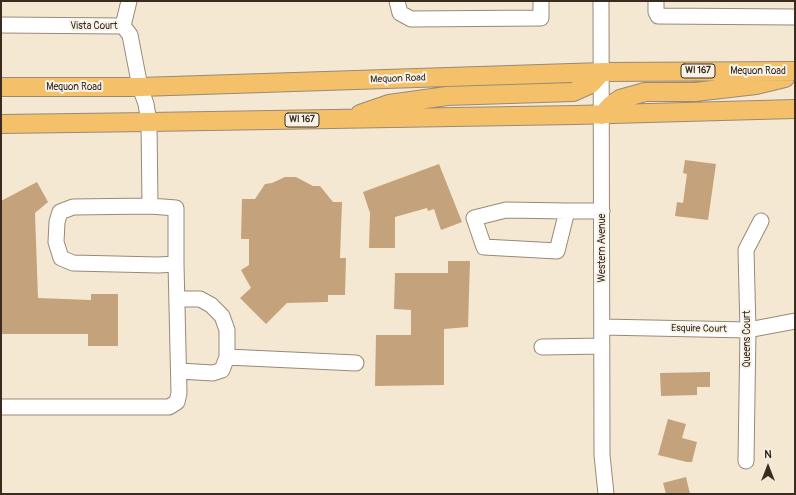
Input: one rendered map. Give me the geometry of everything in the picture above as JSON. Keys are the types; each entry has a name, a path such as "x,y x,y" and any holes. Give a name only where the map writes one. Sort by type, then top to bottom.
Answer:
{"main road":[{"name":"Mequon Road","path":"1,87 140,87 602,72 795,71"},
{"path":"346,119 389,104 447,96 573,92 591,84 602,72"},
{"path":"602,115 610,105 620,99 639,93 695,92 756,85 795,75"},
{"name":"WI 167","path":"1,124 602,115 795,109"}],"street":[{"path":"123,26 129,1"},
{"path":"397,1 400,13 410,19 541,18 541,1"},
{"name":"Western Avenue","path":"601,1 602,455 606,494"},
{"path":"656,1 656,12 658,16 795,17"},
{"name":"Vista Court","path":"1,25 123,26 130,35 140,87 146,104 149,122 150,206"},
{"path":"1,407 169,407 177,402 179,393 179,371 176,208 150,206 73,207 60,212 57,222 56,242 61,258 73,263 176,264"},
{"path":"567,211 557,251 484,247 474,218 506,210 602,211"},
{"name":"Queens Court","path":"746,461 748,330 746,250 760,221"},
{"path":"177,299 200,299 210,305 222,316 227,330 227,357 222,370 212,373 179,371"},
{"name":"Esquire Court","path":"602,327 748,330 795,321"},
{"path":"542,347 602,346"},
{"path":"227,357 356,362"}],"building":[{"path":"685,160 716,164 708,220 675,216 677,202 683,203 687,174 683,173"},
{"path":"439,164 462,222 441,230 434,209 428,211 427,208 395,217 395,248 369,248 370,213 363,192"},
{"path":"285,177 296,177 313,186 320,186 333,202 342,202 340,258 346,258 345,295 328,295 328,302 287,303 266,324 240,298 251,288 241,270 249,265 249,239 241,239 242,199 255,199 265,184 272,183"},
{"path":"37,182 48,202 35,213 38,298 91,300 91,294 118,294 118,346 88,346 88,334 1,334 1,201"},
{"path":"448,261 470,261 468,327 444,329 444,385 375,386 376,335 411,335 411,310 394,309 395,273 448,273"},
{"path":"710,372 710,387 697,387 697,395 661,396 660,373"},
{"path":"668,419 686,424 682,438 697,442 692,462 658,455"},
{"path":"686,477 690,494 666,494 663,483"}]}
